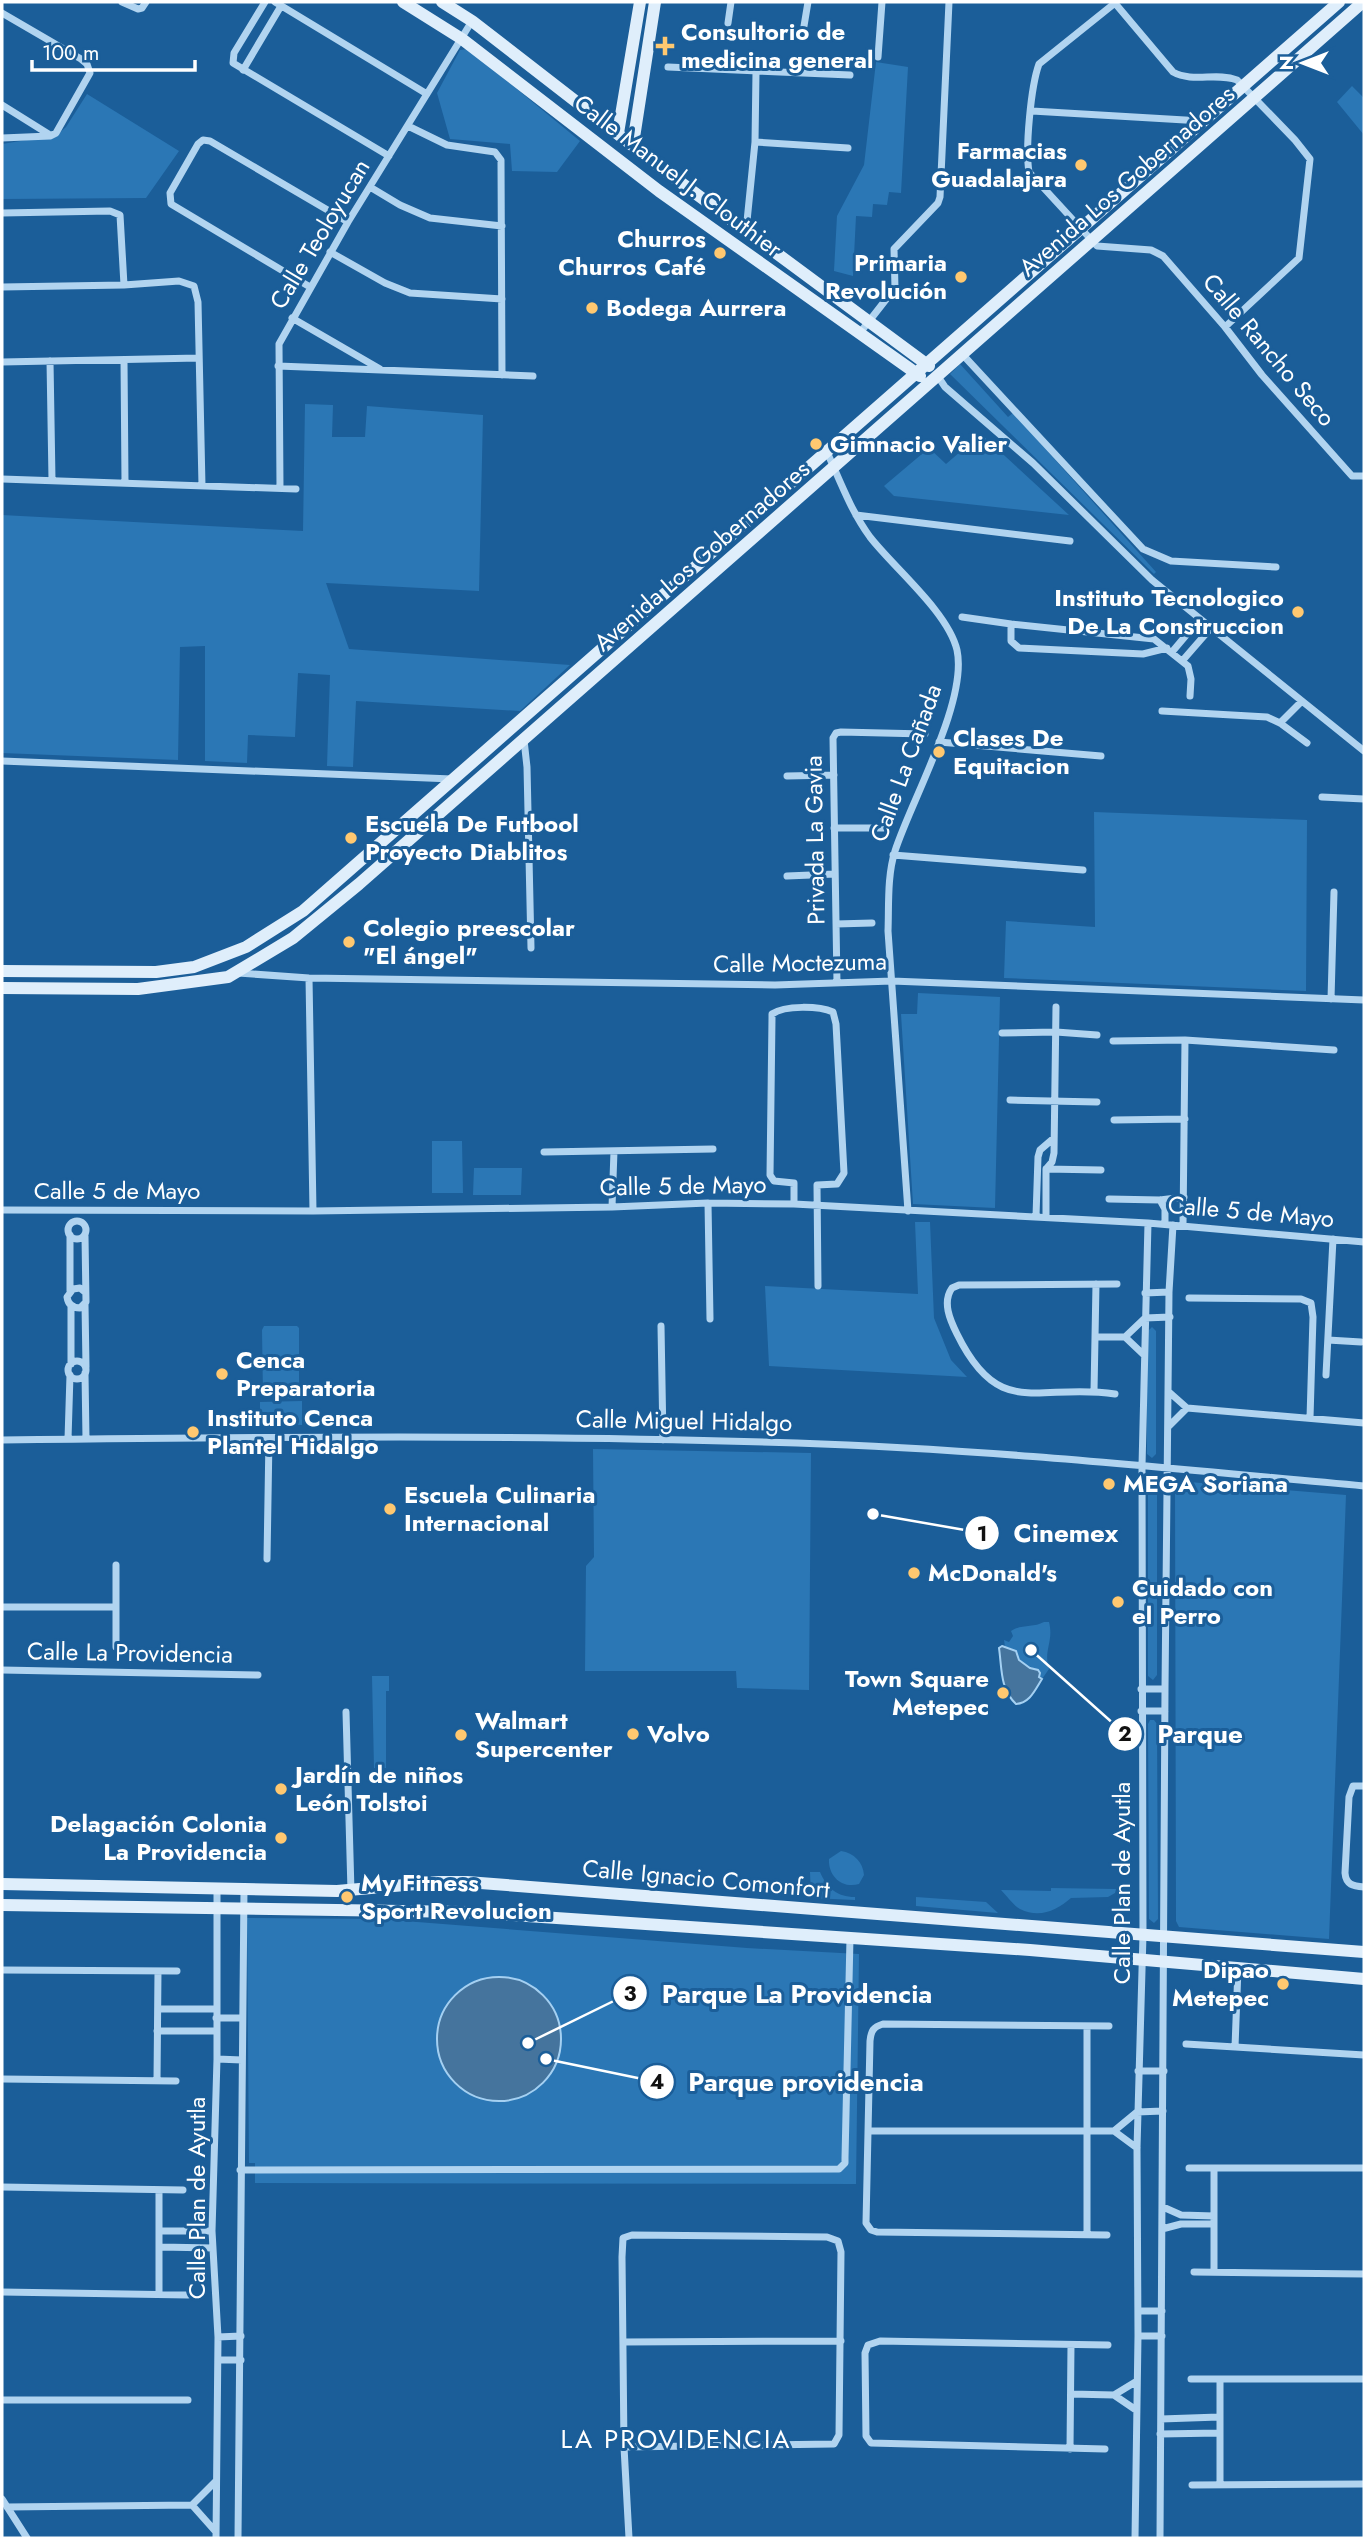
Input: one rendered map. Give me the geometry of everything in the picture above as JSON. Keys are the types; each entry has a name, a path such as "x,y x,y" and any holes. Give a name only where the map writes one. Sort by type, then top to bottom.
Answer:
{"street":[{"path":"125,2 138,9 146,2"},
{"path":"265,2 233,55 233,63 388,156"},
{"name":"Calle Manuel J. Clouthier","path":"403,2 462,39 659,191 859,334 915,373 933,379"},
{"name":"Calle Manuel J. Clouthier","path":"442,2 746,231 926,362 933,379"},
{"path":"618,133 640,2"},
{"path":"633,144 656,2"},
{"path":"728,23 731,2"},
{"path":"804,26 808,2"},
{"path":"878,57 882,2"},
{"path":"859,334 895,288 894,249 938,203 940,197 949,2"},
{"name":"Avenida Los Gobernadores","path":"2,971 156,972 194,967 246,947 303,911 1339,2"},
{"path":"1091,242 1029,172 1034,76 1039,64 1114,3 1173,72 1184,77 1231,78 1244,85 1310,159 1302,244 1296,263 1225,327"},
{"path":"243,70 278,4 427,94"},
{"name":"Avenida Los Gobernadores","path":"2,988 138,989 198,983 229,977 293,938 524,740 1361,4"},
{"path":"2,13 81,59 90,68 89,77 56,133 50,136 2,138"},
{"name":"Calle Teoloyucan","path":"279,488 279,344 330,252 472,22"},
{"path":"629,64 645,67"},
{"path":"668,67 850,75"},
{"path":"746,231 755,142 756,72"},
{"path":"2,105 50,136"},
{"path":"1032,111 1203,121"},
{"path":"408,127 447,145 495,152 501,160 502,375"},
{"path":"310,287 171,204 170,193 198,144 203,140 210,141 348,222"},
{"path":"755,142 848,148"},
{"path":"370,187 400,205 430,218 502,226"},
{"path":"2,213 110,211 120,215 124,285"},
{"name":"Calle Rancho Seco","path":"1091,242 1104,247 1152,250 1163,256 1225,327 1262,375 1352,476 1364,476"},
{"path":"330,252 385,283 410,293 502,299"},
{"path":"2,287 124,285 179,281 194,286 198,302 202,486"},
{"path":"292,318 381,369"},
{"path":"963,355 1143,549 1171,561 1276,567"},
{"path":"2,362 200,358"},
{"path":"124,360 125,482"},
{"path":"50,361 52,480"},
{"path":"278,366 533,376"},
{"path":"933,379 1034,463 1152,580 1364,751"},
{"name":"Calle La Cañada","path":"827,452 856,515 871,537 917,587 948,630 957,650 954,692 939,742 893,855 888,931 908,1211"},
{"path":"2,479 296,489"},
{"path":"856,515 1070,541"},
{"path":"962,617 1154,639 1183,660 1190,673 1190,696"},
{"path":"1011,624 1011,641 1019,648 1143,654 1170,650 1199,620"},
{"path":"1183,660 1210,629"},
{"path":"543,701 554,713"},
{"path":"1280,723 1301,702"},
{"path":"1162,711 1267,717 1307,743"},
{"name":"Privada La Gavia","path":"837,983 833,738 836,733 841,732 925,734"},
{"path":"524,740 531,948"},
{"path":"939,742 1101,756"},
{"path":"2,761 454,779"},
{"path":"787,776 834,775"},
{"path":"1322,797 1364,799"},
{"path":"834,828 884,828"},
{"path":"893,855 1083,870"},
{"path":"788,876 835,874"},
{"path":"1331,999 1334,892"},
{"path":"836,924 872,923"},
{"name":"Calle Moctezuma","path":"237,973 309,978 775,985 892,981 1364,1000"},
{"path":"309,978 313,1211"},
{"path":"1046,1217 1046,1169 1052,1162 1054,1138 1056,1007"},
{"path":"793,1204 794,1183 774,1181 770,1175 772,1014 781,1009 824,1009 833,1012 836,1024 844,1173 837,1184 817,1185 818,1286"},
{"path":"1003,1033 1056,1032 1097,1035"},
{"path":"1113,1041 1185,1040 1334,1050"},
{"path":"1183,1225 1185,1040"},
{"path":"1010,1100 1097,1102"},
{"path":"1114,1119 1185,1119"},
{"path":"1036,1216 1038,1157 1040,1150 1054,1138"},
{"path":"544,1152 713,1149"},
{"path":"612,1207 614,1151"},
{"path":"1046,1169 1101,1170"},
{"path":"1109,1199 1184,1198"},
{"name":"Calle Plan de Ayutla","path":"1160,1200 1169,1224 1170,1317 1160,2538"},
{"path":"708,1203 710,1320"},
{"name":"Calle 5 de Mayo","path":"2,1210 313,1211 708,1203 793,1204 1169,1224 1364,1241"},
{"path":"68,1439 71,1306 67,1297 70,1291 68,1230 70,1223 79,1220 86,1227 86,1439"},
{"name":"Calle Plan de Ayutla","path":"1135,2538 1138,2071 1143,1935 1142,1466 1148,1223"},
{"path":"70,1235 77,1239 85,1236"},
{"path":"1326,1375 1333,1239"},
{"path":"1094,1391 1096,1284"},
{"path":"1115,1394 1094,1391 1022,1393 1004,1390 981,1373 967,1354 951,1322 947,1301 952,1288 959,1285 1117,1284"},
{"path":"70,1291 76,1288 85,1292"},
{"path":"1145,1293 1169,1292"},
{"path":"1189,1298 1301,1299 1311,1303 1313,1317 1310,1418"},
{"path":"71,1306 80,1308 85,1304"},
{"path":"1125,1337 1145,1318 1170,1317"},
{"path":"661,1326 663,1440"},
{"path":"1095,1337 1125,1337 1144,1354"},
{"path":"1328,1340 1361,1342"},
{"path":"71,1364 79,1361 85,1370"},
{"path":"70,1375 80,1378 85,1370"},
{"path":"1169,1392 1187,1408 1364,1423"},
{"path":"1169,1426 1187,1408"},
{"path":"267,1559 269,1438"},
{"name":"Calle Miguel Hidalgo","path":"2,1440 269,1438 663,1440 813,1444 1026,1456 1364,1486"},
{"path":"116,1565 116,1647"},
{"path":"2,1607 116,1607"},
{"name":"Calle La Providencia","path":"2,1670 257,1675"},
{"path":"1141,1689 1165,1689"},
{"path":"1141,1711 1165,1711"},
{"path":"346,1712 351,1891"},
{"path":"1364,1786 1353,1786 1349,1797 1345,1873 1349,1884 1364,1886"},
{"name":"Calle Ignacio Comonfort","path":"2,1884 351,1891 439,1882 467,1882 1364,1952"},
{"name":"Calle Plan de Ayutla","path":"216,2535 218,2337 212,2231 217,2059 217,1888"},
{"name":"Calle Plan de Ayutla","path":"238,2538 244,1889"},
{"name":"Calle Ignacio Comonfort","path":"2,1905 467,1912 850,1938 1364,1979"},
{"path":"240,2170 839,2169 845,2164 850,1938"},
{"path":"1235,2047 1238,1968"},
{"path":"2,1969 177,1971"},
{"path":"157,2081 158,1971"},
{"path":"158,2009 216,2013 242,2018"},
{"path":"1107,2235 871,2230 866,2222 870,2032 876,2026 1109,2026"},
{"path":"1087,2026 1087,2234"},
{"path":"157,2031 216,2031"},
{"path":"1186,2044 1364,2055"},
{"path":"217,2059 242,2060"},
{"path":"1138,2071 1164,2071"},
{"path":"2,2079 177,2081"},
{"path":"1115,2132 1138,2112 1163,2111"},
{"path":"869,2131 1115,2132 1137,2148"},
{"path":"1189,2168 1364,2168"},
{"path":"1214,2169 1214,2272"},
{"path":"2,2188 183,2190"},
{"path":"159,2190 159,2294"},
{"path":"1163,2207 1181,2215 1214,2220"},
{"path":"1181,2215 1181,2224"},
{"path":"1162,2229 1214,2220"},
{"path":"160,2231 212,2231"},
{"path":"624,2447 834,2444 839,2435 841,2341 841,2252 838,2241 626,2236 622,2243 622,2342 624,2447 629,2538"},
{"path":"160,2246 212,2248"},
{"path":"1194,2272 1364,2274"},
{"path":"2,2292 188,2295"},
{"path":"1138,2311 1162,2311"},
{"path":"218,2337 241,2336"},
{"path":"1138,2336 1162,2336"},
{"path":"622,2342 841,2341"},
{"path":"1105,2449 871,2443 866,2436 865,2353 868,2345 880,2341 1108,2345"},
{"path":"1070,2449 1071,2345"},
{"path":"218,2360 241,2360"},
{"path":"1191,2379 1364,2379"},
{"path":"1220,2379 1220,2484"},
{"path":"1071,2394 1114,2395 1137,2381"},
{"path":"1114,2395 1136,2410"},
{"path":"2,2400 188,2400"},
{"path":"1161,2419 1219,2417"},
{"path":"1160,2434 1219,2433"},
{"path":"7,2507 192,2505 217,2480"},
{"path":"1192,2485 1364,2484"},
{"path":"2,2499 27,2538"},
{"path":"192,2505 216,2535"}],"shaded area":[{"path":"468,49 580,141 557,172 512,171 510,144 450,139 437,93 460,50"},
{"path":"876,62 908,67 901,193 889,192 887,205 873,204 872,217 856,216 853,276 834,271 837,216 864,165"},
{"path":"1352,86 1364,98 1364,135 1337,102"},
{"path":"87,94 179,151 146,198 2,199 2,144 57,135 66,127"},
{"path":"960,364 1008,417 1013,413 1156,572 1154,574 950,374"},
{"path":"305,404 333,405 332,437 365,437 367,406 483,415 479,591 326,583 349,649 570,665 520,711 356,701 353,767 327,766 330,675 298,673 295,737 248,735 247,763 205,761 205,646 180,647 178,760 2,753 2,515 303,531"},
{"path":"981,434 1069,515 894,496 884,486 929,448 946,464"},
{"path":"1094,812 1307,820 1306,991 1004,978 1006,921 1095,927"},
{"path":"918,993 1000,997 995,1208 913,1204 901,1014 917,1014"},
{"path":"432,1141 462,1141 463,1193 432,1193"},
{"path":"474,1168 522,1168 521,1195 473,1195"},
{"path":"915,1222 930,1222 934,1318 951,1360 967,1377 769,1366 765,1286 918,1294"},
{"path":"264,1326 299,1328 299,1395 296,1399 263,1396"},
{"path":"1152,1327 1156,1331 1156,1454 1152,1458 1147,1454 1147,1332"},
{"path":"302,1401 302,1425 260,1424 260,1402"},
{"path":"593,1449 811,1453 809,1690 737,1688 736,1671 585,1671 586,1566 594,1557"},
{"path":"1153,1478 1157,1482 1157,1675 1153,1680 1148,1676 1148,1483"},
{"path":"1177,1481 1346,1495 1329,1939 1179,1927 1176,1921"},
{"path":"1049,1622 1049,1669 1042,1679 1034,1669 1019,1660 1014,1651 1005,1647 1004,1640 1009,1642 1013,1636 1011,1631 1015,1629"},
{"path":"1002,1646 1016,1651 1019,1660 1038,1670 1042,1679 1032,1695 1021,1703 1016,1704 1004,1685 999,1648"},
{"path":"372,1676 389,1676 389,1691 386,1691 386,1768 374,1768"},
{"path":"1150,1720 1157,1724 1158,1919 1154,1923 1149,1919"},
{"path":"841,1851 854,1856 860,1862 864,1875 859,1884 842,1883 831,1871 829,1859"},
{"path":"810,1872 820,1872 833,1890 855,1897 855,1900 811,1898"},
{"path":"1051,1888 1116,1889 1115,1893 1108,1897 1071,1898 1048,1912 1041,1913 1027,1912 1017,1907 1001,1890 1051,1891"},
{"path":"916,1897 986,1902 998,1913 916,1906"},
{"path":"247,1918 379,1919 747,1948 859,1954 856,2184 255,2183 255,2163 249,2163"},
{"path":"499,1977 523,1982 543,1995 556,2015 561,2039 556,2063 543,2083 523,2096 499,2101 475,2096 455,2083 442,2063 437,2039 442,2015 455,1995 475,1982"}],"place":[{"name":"Consultorio de medicina general","path":"665,46"},
{"name":"Farmacias Guadalajara","path":"1081,165"},
{"name":"Churros Churros Café","path":"720,253"},
{"name":"Primaria Revolución","path":"961,277"},
{"name":"Bodega Aurrera","path":"592,308"},
{"name":"Gimnacio Valier","path":"816,444"},
{"name":"Instituto Tecnologico De La Construccion","path":"1298,612"},
{"name":"Clases De Equitacion","path":"939,752"},
{"name":"Escuela De Futbool Proyecto Diablitos","path":"351,838"},
{"name":"Colegio preescolar \"El ángel\"","path":"349,942"},
{"name":"Cenca Preparatoria","path":"222,1374"},
{"name":"Instituto Cenca Plantel Hidalgo","path":"193,1432"},
{"name":"MEGA Soriana","path":"1109,1484"},
{"name":"Escuela Culinaria Internacional","path":"390,1509"},
{"name":"Cinemex","path":"873,1514"},
{"name":"McDonald's","path":"914,1573"},
{"name":"Cuidado con el Perro","path":"1118,1602"},
{"name":"Parque","path":"1031,1650"},
{"name":"Town Square Metepec","path":"1003,1693"},
{"name":"Volvo","path":"633,1734"},
{"name":"Walmart Supercenter","path":"461,1735"},
{"name":"Jardín de niños León Tolstoi","path":"281,1789"},
{"name":"Delagación Colonia La Providencia","path":"281,1838"},
{"name":"My Fitness Sport Revolucion","path":"347,1897"},
{"name":"Dipao Metepec","path":"1283,1984"},
{"name":"Parque La Providencia","path":"528,2043"},
{"name":"Parque providencia","path":"546,2059"}],"district":[{"name":"LA PROVIDENCIA","path":"676,2439"}]}
